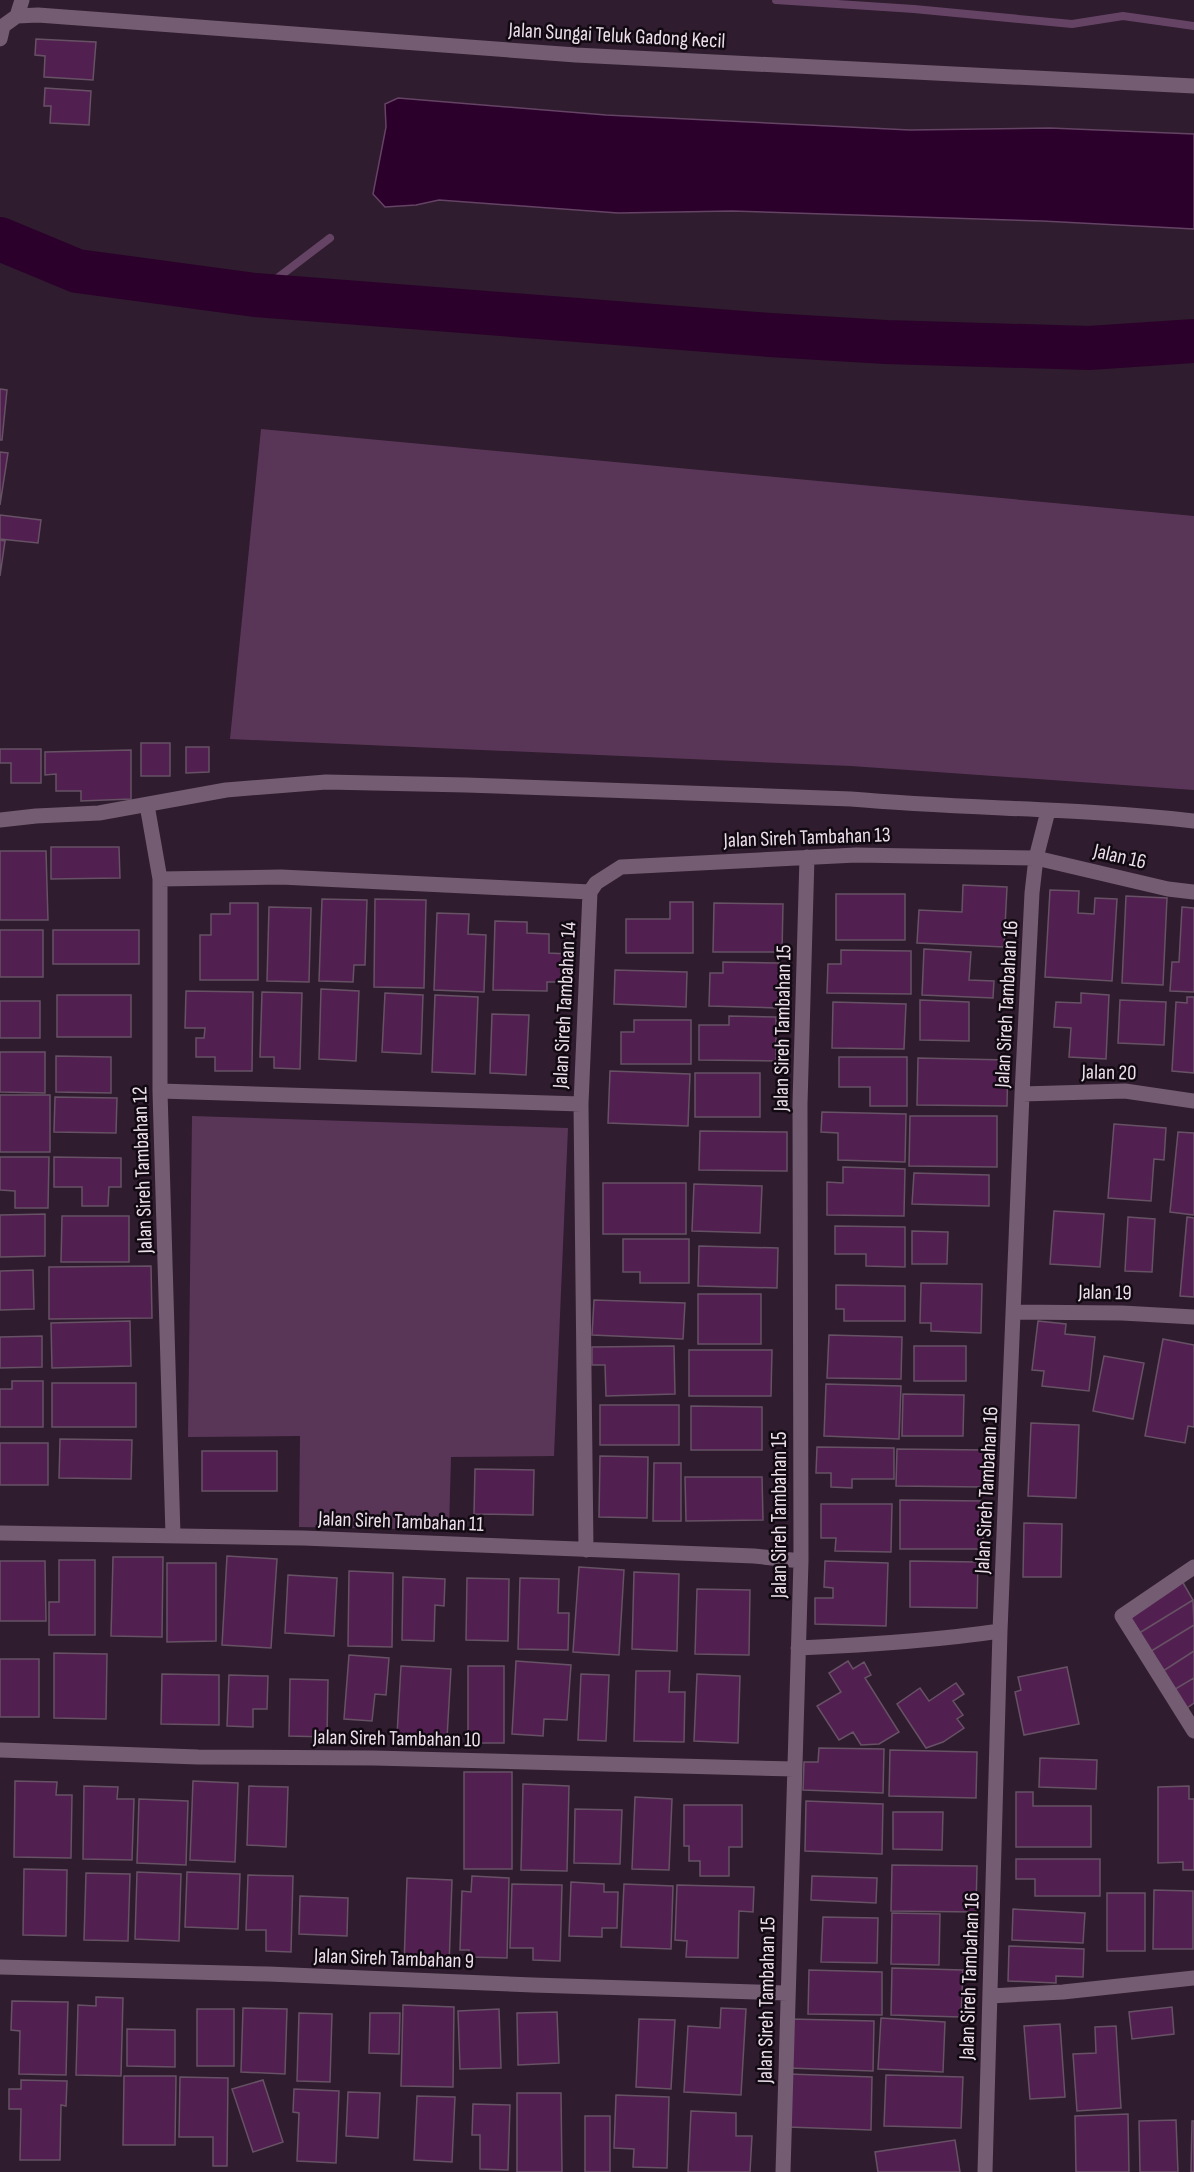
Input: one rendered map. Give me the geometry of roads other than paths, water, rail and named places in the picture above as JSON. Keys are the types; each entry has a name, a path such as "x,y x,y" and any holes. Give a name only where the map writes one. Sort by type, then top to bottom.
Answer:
{"street":[{"path":"0,39 3,26 16,16 22,0"},
{"name":"Jalan Sungai Teluk Gadong Kecil","path":"16,16 38,15 576,55 1194,86"},
{"path":"0,820 99,813 226,790 326,782 850,799 1148,816 1194,821"},
{"name":"Jalan Sireh Tambahan 12","path":"147,805 160,879 160,1091 173,1535"},
{"name":"Jalan Sireh Tambahan 16","path":"985,2172 1000,1631 1015,1312 1022,1094 1032,892 1036,858 1048,811"},
{"name":"Jalan Sireh Tambahan 13","path":"590,892 596,883 621,867 856,855 1036,858"},
{"name":"Jalan Sireh Tambahan 15","path":"783,2172 801,1561 800,1104 807,857"},
{"name":"Jalan 16","path":"1036,858 1168,889 1194,892"},
{"name":"Jalan Sireh Tambahan 14","path":"160,879 281,877 590,892 580,1104 586,1550"},
{"path":"160,1091 580,1104"},
{"name":"Jalan 20","path":"1022,1094 1125,1091 1194,1101"},
{"name":"Jalan 19","path":"1015,1312 1122,1313 1194,1317"},
{"name":"Jalan Sireh Tambahan 11","path":"0,1533 303,1538 754,1556 801,1561"},
{"path":"1194,1567 1122,1616 1194,1731"},
{"path":"798,1648 963,1637 1000,1631"},
{"name":"Jalan Sireh Tambahan 10","path":"0,1750 198,1757 374,1758 794,1769"},
{"name":"Jalan Sireh Tambahan 9","path":"0,1967 268,1974 787,1993"},
{"path":"990,1996 1063,1992 1194,1978"}],"waterway":[{"path":"776,0 914,9 1072,24 1123,16 1194,26"},
{"path":"255,295 330,238"},
{"path":"0,239 77,271 255,295 886,342 1089,348 1194,341"}]}
